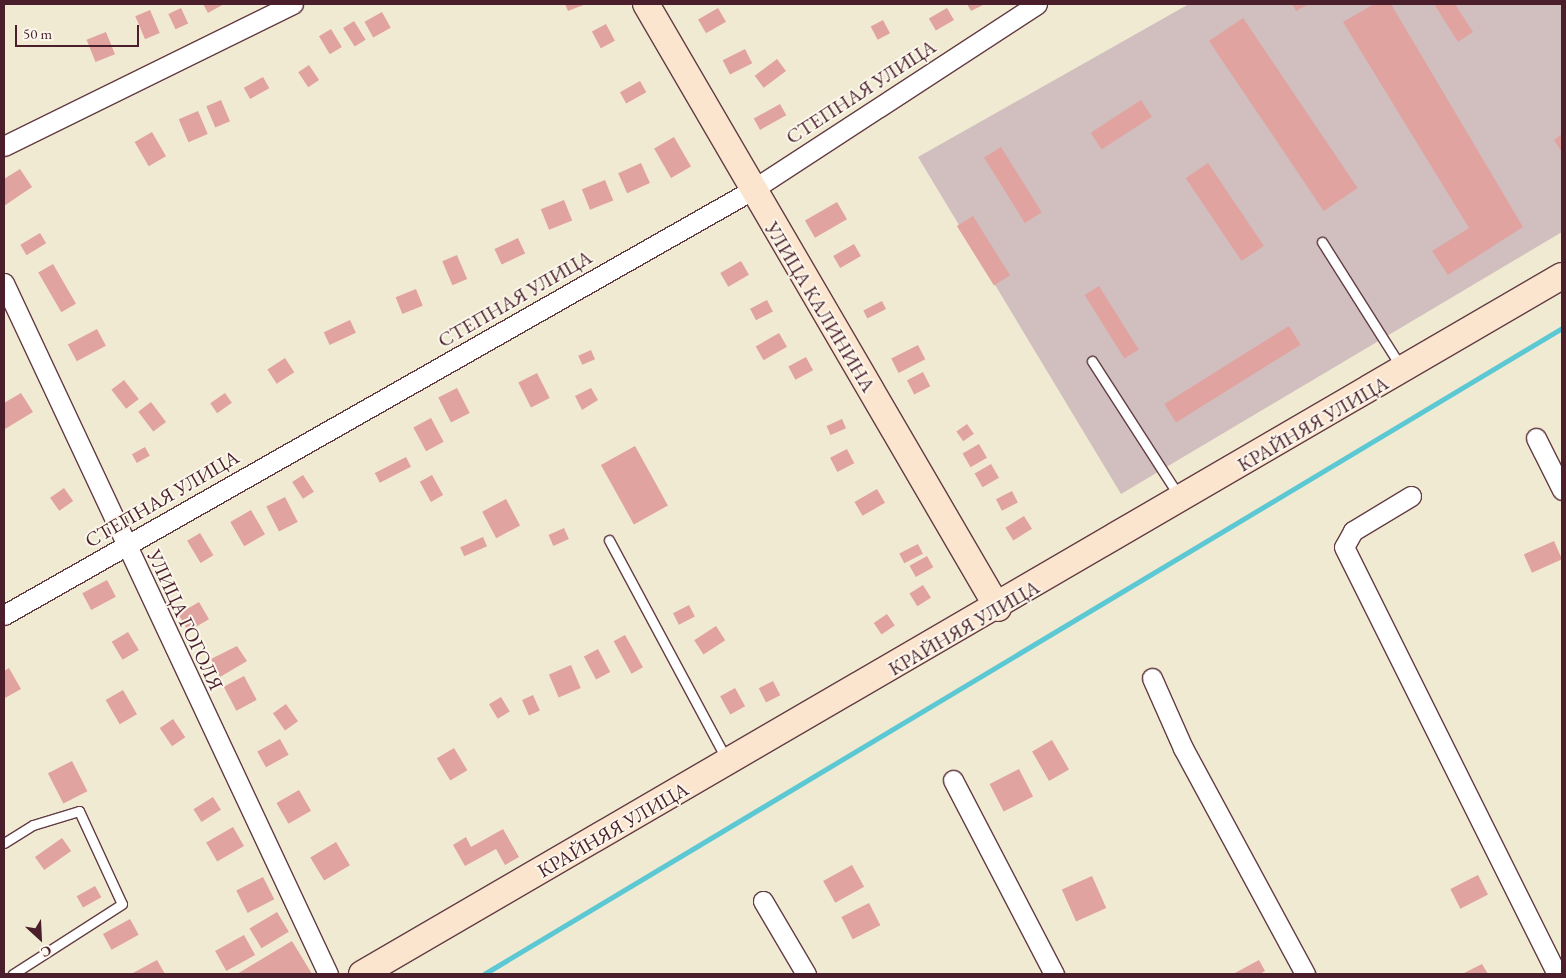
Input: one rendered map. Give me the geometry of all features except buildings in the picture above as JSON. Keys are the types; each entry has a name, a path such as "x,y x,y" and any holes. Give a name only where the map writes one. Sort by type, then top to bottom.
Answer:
{"main road":[{"name":"УЛИЦА КАЛИНИНА","path":"646,4 752,190 998,608"},
{"name":"КРАЙНЯЯ УЛИЦА","path":"362,974 729,764 1404,372 1562,276"}],"street":[{"path":"4,146 293,4"},
{"name":"СТЕПНАЯ УЛИЦА","path":"4,615 752,190 1037,4"},
{"name":"УЛИЦА ГОГОЛЯ","path":"4,283 125,546 328,974"},
{"path":"1536,438 1562,490"},
{"path":"1411,496 1353,531 1344,547 1557,974"},
{"path":"1152,678 1184,748 1305,974"},
{"path":"953,780 1054,974"},
{"path":"764,900 806,974"}],"lane":[{"path":"1322,242 1404,372"},
{"path":"1092,361 1182,501"},
{"path":"609,540 729,764"},
{"path":"4,843 33,825 79,811 122,904 14,974"}],"shaded area":[{"path":"1189,4 1562,4 1562,232 1121,494 918,157"}],"waterway":[{"path":"484,974 1562,328"}]}
